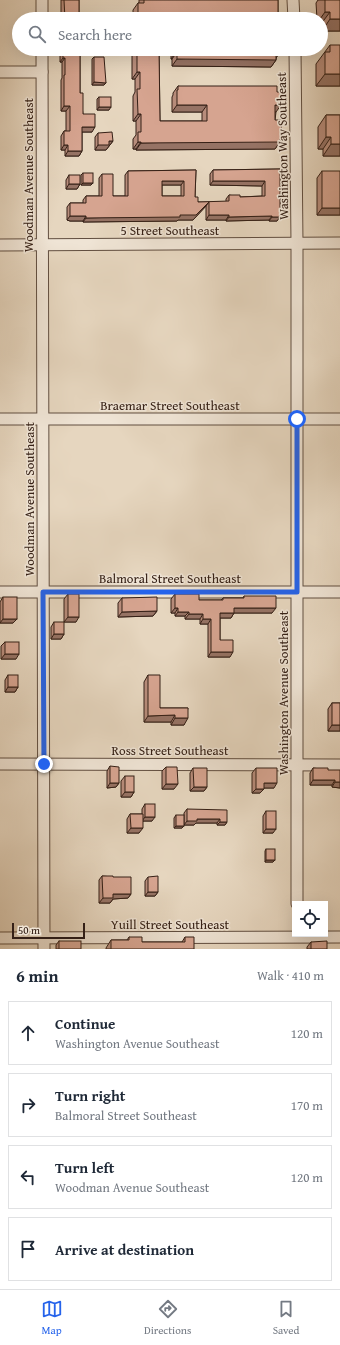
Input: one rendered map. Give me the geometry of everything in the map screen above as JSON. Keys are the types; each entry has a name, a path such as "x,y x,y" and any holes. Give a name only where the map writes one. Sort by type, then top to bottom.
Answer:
{"street":[{"path":"42,0 42,12"},
{"path":"293,0 294,12"},
{"name":"Woodman Avenue Southeast","path":"42,56 44,944"},
{"name":"Washington Way Southeast","path":"295,56 297,243"},
{"path":"0,72 42,72"},
{"name":"Washington Avenue Southeast","path":"297,243 297,901"},
{"name":"5 Street Southeast","path":"0,244 340,243"},
{"name":"Braemar Street Southeast","path":"0,419 340,419"},
{"name":"Balmoral Street Southeast","path":"0,592 340,592"},
{"name":"Ross Street Southeast","path":"0,764 340,765"},
{"name":"Yuill Street Southeast","path":"0,938 44,944 292,936"},
{"path":"297,937 297,949"},
{"name":"Yuill Street Southeast","path":"328,937 340,937"}],"building":[{"path":"64,0 79,0 79,12 65,12"},
{"path":"144,0 278,0 278,12 138,12 138,3 144,3"},
{"path":"325,0 340,0 340,19 330,19 330,12 325,12"},
{"path":"330,45 340,45 340,74 325,74 325,56 328,56 328,52 330,52"},
{"path":"63,56 80,56 80,93 83,93 83,114 95,114 95,127 82,127 82,151 68,151 68,145 64,145 64,131 70,131 70,106 64,106 65,58 63,58"},
{"path":"137,56 159,56 160,121 207,121 207,105 177,105 178,86 277,86 277,92 281,92 281,105 275,105 275,120 281,120 282,139 280,139 280,142 138,142 138,132 141,132 141,114 138,114 137,89 140,89 140,72 137,72"},
{"path":"177,56 276,56 276,60 177,59"},
{"path":"94,57 104,57 106,83 94,82"},
{"path":"99,97 111,97 111,107 99,107"},
{"path":"326,115 340,115 340,144 331,144 331,137 326,137"},
{"path":"112,132 113,141 109,141 109,145 98,145 98,133"},
{"path":"280,169 280,217 229,217 229,215 209,215 209,202 196,215 180,215 180,217 86,218 86,216 70,216 70,203 86,203 86,196 102,196 102,174 113,174 113,196 128,196 128,171 196,170 195,197 198,197 198,202 229,201 229,195 240,195 240,197 265,196 265,181 213,181 213,170","holes":["162,181 184,181 184,196 162,196"]},
{"path":"322,171 340,171 340,208 322,208"},
{"path":"83,173 93,173 93,183 83,183"},
{"path":"69,175 80,175 80,184 69,184"},
{"path":"68,594 79,594 79,617 68,617"},
{"path":"175,594 199,594 199,600 223,600 223,598 244,598 244,596 276,596 276,608 234,608 234,613 220,613 220,640 233,640 233,652 211,652 211,619 203,619 203,614 178,612 178,608 175,608"},
{"path":"3,597 17,597 17,619 3,619"},
{"path":"157,597 157,611 122,612 122,598"},
{"path":"54,622 64,622 64,634 54,634"},
{"path":"5,642 19,642 19,654 5,654"},
{"path":"8,675 18,675 18,687 8,687"},
{"path":"148,675 160,675 160,708 188,708 188,718 175,718 175,715 148,716"},
{"path":"332,703 340,703 340,725 332,725"},
{"path":"110,766 119,767 119,783 110,783"},
{"path":"166,767 177,767 178,784 166,784"},
{"path":"193,768 207,768 207,787 194,787"},
{"path":"256,768 277,768 277,783 264,783 264,789 256,789"},
{"path":"313,768 340,770 340,782 335,782 335,780 313,780"},
{"path":"125,776 134,776 134,792 125,792"},
{"path":"145,804 155,804 155,817 145,817"},
{"path":"187,809 227,810 227,822 220,822 220,819 197,819 197,821 187,821"},
{"path":"266,811 276,811 276,829 266,829"},
{"path":"130,814 143,814 143,828 131,828"},
{"path":"176,815 184,815 184,826 176,826"},
{"path":"266,849 275,849 275,860 266,860"},
{"path":"102,876 131,877 131,894 113,894 113,898 103,898"},
{"path":"158,876 158,892 148,892 148,877"},
{"path":"129,937 142,937 142,942 185,942 185,937 194,937 194,949 111,949 111,940 129,940"},
{"path":"59,941 81,941 81,949 59,949"},
{"path":"327,941 327,949 311,949 311,942"}],"route":[{"path":"44,764 43,592 297,592 297,419"}]}
